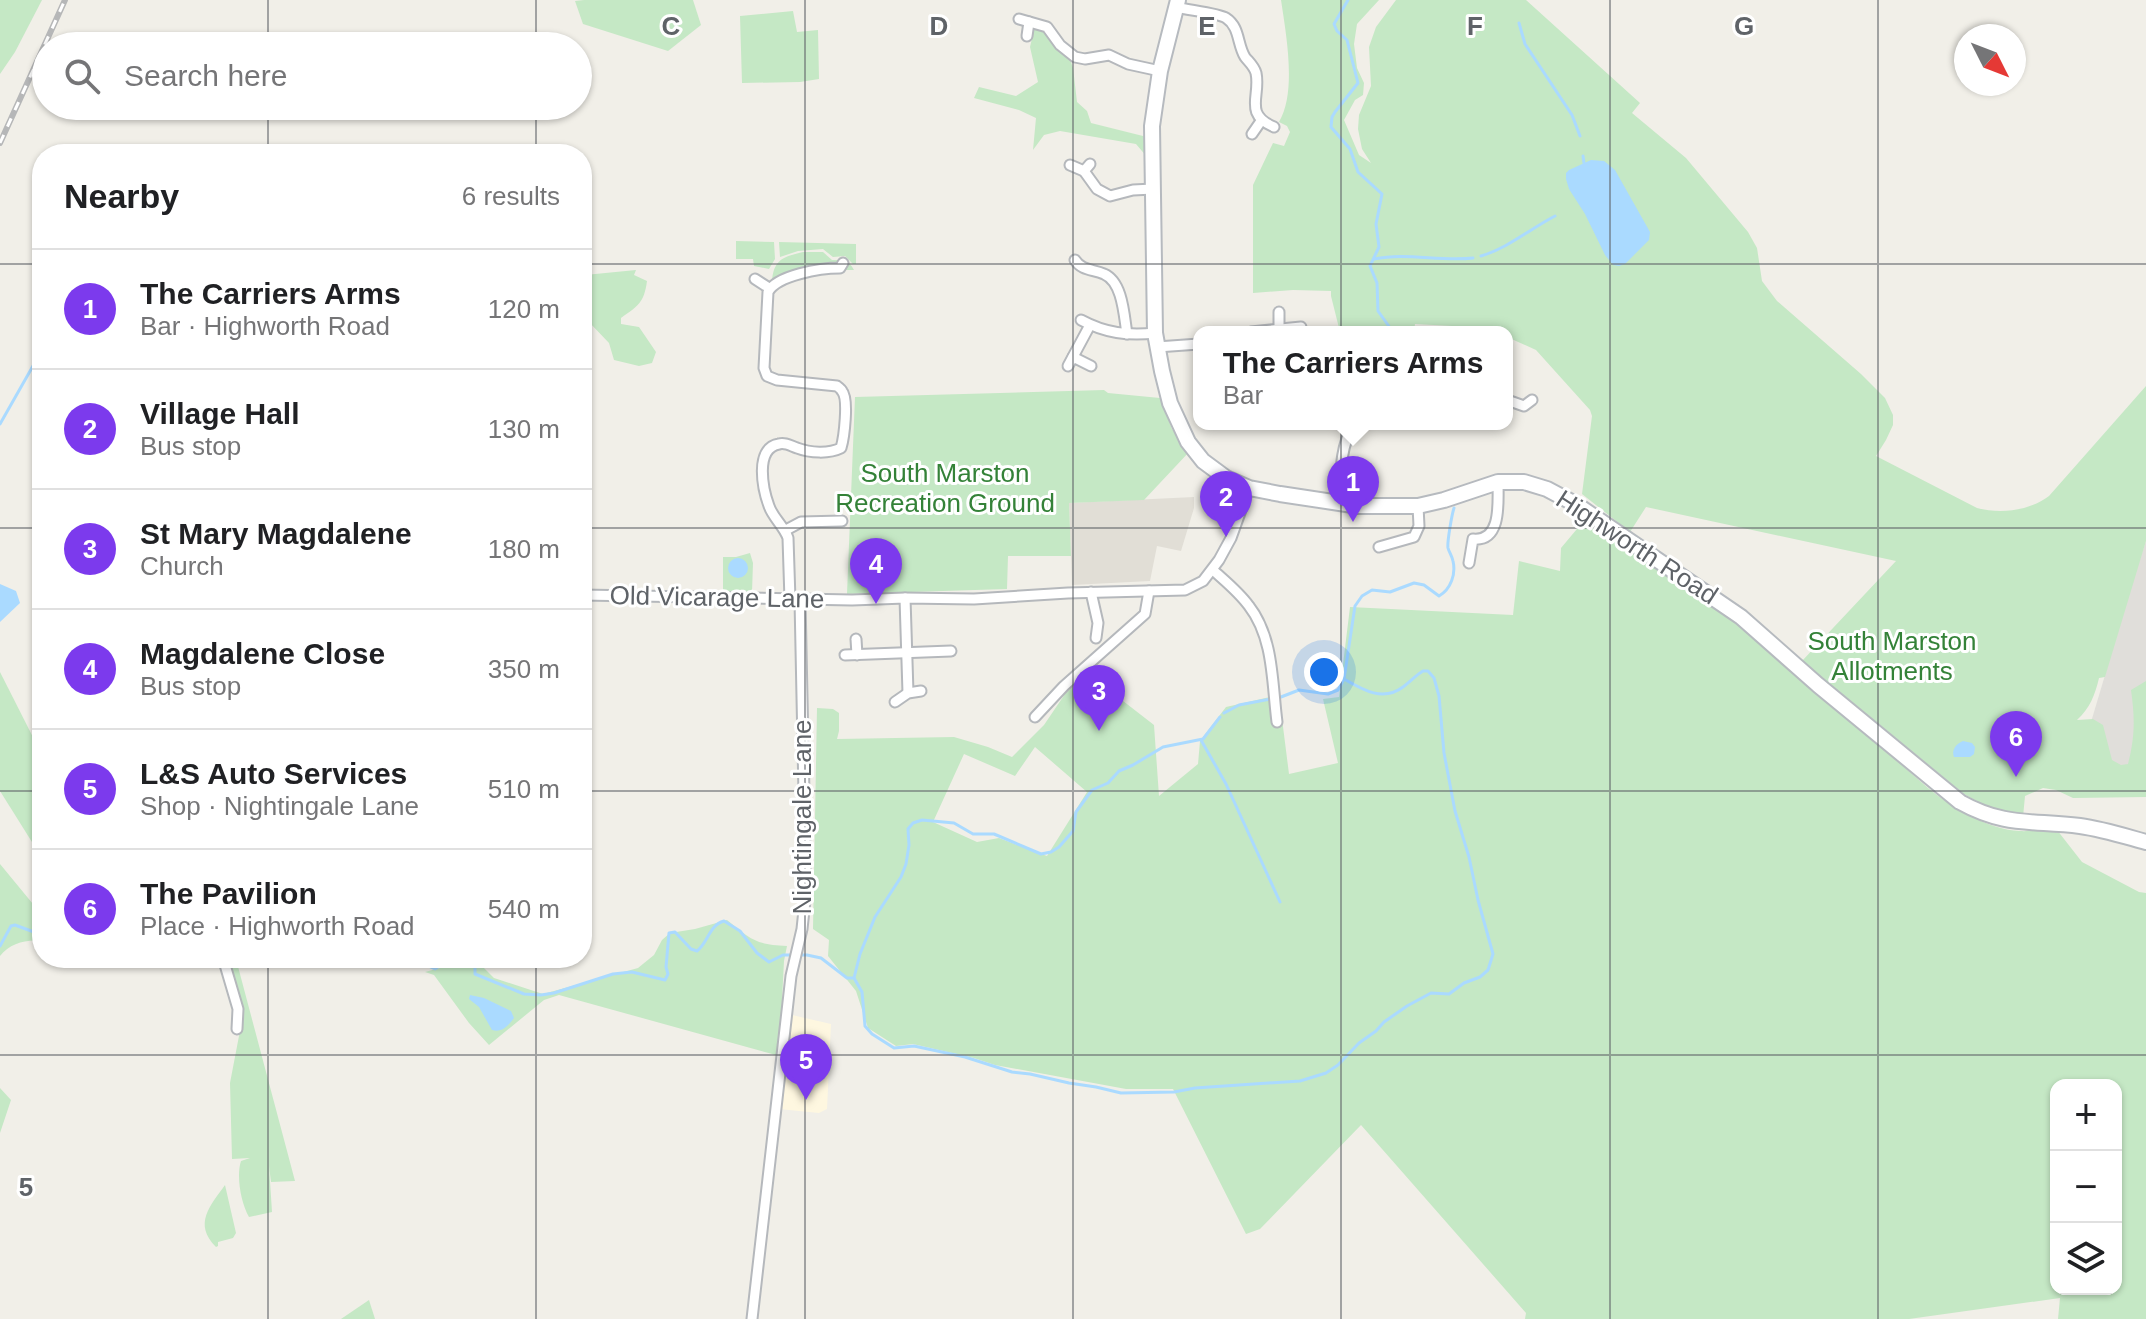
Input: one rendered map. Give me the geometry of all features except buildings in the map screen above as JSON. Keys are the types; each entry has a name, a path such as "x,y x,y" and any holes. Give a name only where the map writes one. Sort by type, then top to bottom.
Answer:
{"street":[{"name":"Highworth Road","path":"1177,4 1160,71 1152,126 1156,340 1170,403 1188,442 1210,467 1249,488 1377,507 1418,506 1498,482 1531,483 1567,499 1710,594 1947,793 1967,806 2001,820 2087,827 2146,842"},
{"path":"1177,4 1199,13 1219,15 1232,23 1243,54 1256,71 1255,104 1261,121 1274,127"},
{"path":"1027,36 1024,20 1047,27 1060,45 1075,57 1085,59 1109,55 1128,64 1160,71"},
{"path":"1252,134 1261,121"},
{"path":"1070,165 1087,167 1097,189 1110,196 1153,189"},
{"path":"769,288 810,271 840,268 843,263"},
{"path":"1077,268 1100,272 1113,280 1127,334"},
{"path":"755,279 769,288"},
{"path":"769,288 764,368 767,376 777,380 837,386 843,391 846,401 843,444 838,450 805,450 779,443 766,452 763,473 768,503 786,530 801,522 842,521"},
{"path":"1279,312 1279,326"},
{"path":"1091,366 1070,361 1086,323 1102,331 1193,343"},
{"path":"1513,402 1527,407"},
{"path":"1340,503 1343,454 1351,430"},
{"path":"1469,563 1473,539 1487,537 1494,528 1498,482"},
{"path":"1249,488 1231,538 1213,570 1244,600 1259,621 1268,650 1277,722"},
{"path":"1379,547 1414,537 1419,526 1418,506"},
{"name":"Nightingale Lane","path":"752,1319 794,961 802,929 806,891 795,600 786,530"},
{"name":"Old Vicarage Lane","path":"592,595 795,600 974,599 1189,589 1213,570"},
{"path":"1035,717 1064,686 1145,614 1149,591"},
{"path":"1091,592 1098,623 1096,638"},
{"path":"905,598 908,693"},
{"path":"856,639 857,655"},
{"path":"845,655 951,651"},
{"path":"895,702 908,693 921,691"},
{"path":"226,968 238,1009 237,1029"}],"shaded area":[{"path":"1194,497 1194,508 1181,551 1157,546 1150,581 1072,585 1069,503"},
{"path":"2146,541 2146,774 2077,769 2137,568"},
{"path":"792,1015 831,1024 827,1109 819,1113 779,1109"}],"green space":[{"path":"0,0 42,0 0,74"},
{"path":"693,0 701,25 668,51 583,24 575,1"},
{"name":"South Marston Allotments","path":"1281,0 1379,0 1357,24 1354,44 1357,68 1364,83 1363,95 1355,100 1344,120 1359,155 1371,163 1362,149 1358,129 1359,115 1371,86 1369,47 1376,27 1396,0 1526,0 1640,103 1632,113 1686,158 1748,232 1757,248 1762,281 1777,301 1885,398 1893,415 1893,425 1876,456 1977,508 2014,510 2033,505 2049,496 2146,386 2146,541 2105,677 2099,678 2091,701 2077,720 2093,719 2103,725 2112,760 2121,765 2128,764 2134,727 2131,690 2146,681 2146,797 2073,798 2043,788 2025,796 2023,817 1991,809 1964,794 1802,661 1896,561 1646,507 1630,532 1582,494 1592,416 1590,410 1536,350 1513,340 1513,326 1338,326 1331,291 1253,293 1253,185 1273,143 1284,146 1290,132 1287,126 1279,122 1288,95 1287,46"},
{"path":"793,11 797,32 818,30 819,79 742,83 740,16"},
{"path":"1034,30 1048,33 1069,56 1077,102 1087,111 1091,123 1147,137 1147,157 1136,144 1060,131 1044,135 1033,150 1036,118 974,98 979,87 1016,96 1038,82 1030,47"},
{"path":"736,241 774,242 775,259 769,269 754,266 753,259 736,259"},
{"path":"779,242 856,244 856,264 845,256 833,257 823,249 798,251 780,257"},
{"path":"803,252 823,252 832,260 840,260 808,267 772,281 777,263"},
{"path":"841,260 848,262 854,270 844,270"},
{"path":"636,270 634,275 647,281 639,303 621,318 621,324 639,327 656,352 652,363 639,366 614,360 609,343 592,325 592,274"},
{"name":"South Marston Recreation Ground","path":"1104,390 1108,393 1160,398 1172,429 1190,451 1144,500 1069,503 1071,556 1008,556 1007,589 847,594 855,397"},
{"path":"1587,517 1718,604 1948,803 1983,822 2008,830 2057,830 2082,862 2146,893 2146,1319 2058,1319 2060,1298 1909,1319 1525,1319 1526,1313 1361,1125 1260,1229 1246,1234 1173,1089 1126,1089 995,1065 913,1044 896,1046 868,1028 856,991 828,956 829,940 813,929 817,708 833,709 839,713 837,739 954,737 1012,757 1044,725 1065,694 1087,673 1154,725 1159,796 1198,764 1200,741 1226,707 1279,695 1289,774 1338,763 1323,699 1339,697 1350,607 1513,615 1519,561 1560,571 1561,548","holes":["1035,747 1087,792 1047,856 999,838 977,842 933,822 964,754 1015,776"]},
{"path":"750,553 753,563 752,592 723,592 723,557"},
{"path":"0,672 32,735 32,842 0,791"},
{"path":"0,864 32,903 32,941 19,943 0,956"},
{"path":"727,920 754,940 787,946 776,1055 559,995 544,1000 489,1045 434,975 425,972 440,968 484,968 494,978 543,994 638,968 654,955 670,933"},
{"path":"231,968 238,968 295,1181 271,1182 269,1166 272,1212 249,1217 239,1174 241,1161 250,1158 232,1159 230,1083 243,1015"},
{"path":"0,1088 11,1100 0,1133"},
{"path":"225,1185 236,1233 233,1238 218,1242 216,1247 206,1231 206,1215"},
{"path":"369,1300 375,1319 341,1319"}],"water":[{"path":"1591,160 1604,161 1615,170 1650,232 1649,240 1625,264 1619,266 1613,265 1605,255 1566,179 1569,170"},
{"path":"738,558 745,561 748,568 745,575 738,578 731,575 728,568 731,561"},
{"path":"0,584 16,591 20,603 0,622"},
{"path":"1963,741 1972,743 1974,754 1954,757 1955,748"},
{"path":"470,995 511,1011 514,1018 502,1030 492,1030 479,1007 469,999"}],"waterway":[{"path":"1348,0 1334,24 1347,40 1358,83 1335,112 1331,127 1350,149 1358,172 1382,194 1376,224 1379,247 1370,266 1377,283 1378,311 1389,326"},
{"path":"1519,23 1525,44 1572,115 1580,136"},
{"path":"1583,156 1584,163"},
{"path":"1481,256 1555,216"},
{"path":"1374,259 1399,256 1473,258"},
{"path":"0,424 32,368"},
{"path":"1224,713 1239,705 1281,697 1299,690 1328,694 1338,690 1344,679 1355,606 1362,596 1372,590 1390,592 1414,583 1424,585 1439,596 1449,585 1454,566 1448,548 1454,508"},
{"path":"1220,717 1203,739 1163,747 1092,790 1076,812 1073,831 1051,852 1041,854 994,834 973,834 954,823 922,820 913,823 908,829 906,864 875,917 854,978 862,992 865,1026 872,1034 894,1048 914,1046 965,1057 1012,1072 1121,1093 1174,1092 1300,1081 1326,1073 1338,1065 1359,1043 1407,1006 1431,993 1449,994 1464,983 1480,977 1488,970 1493,954 1455,811 1434,678 1428,671 1423,671 1388,694 1366,690 1344,679"},
{"path":"1201,740 1226,784 1280,902"},
{"path":"475,968 475,974 524,994 554,993 613,974 632,972 665,980 668,974 669,933 675,932 691,949 697,951 715,926 724,921 740,931 757,953 769,962 783,955 807,955 821,958 847,978 854,978"},
{"path":"0,946 11,926 32,931"},
{"path":"433,968 436,968"}],"railway":[{"path":"50,32 65,0"},
{"path":"0,143 32,73"}],"place":[{"name":"The Carriers Arms","path":"1353,522"},
{"name":"Village Hall","path":"1226,537"},
{"name":"Magdalene Close","path":"876,604"},
{"name":"St Mary Magdalene","path":"1099,731"},
{"name":"The Pavilion","path":"2016,777"},
{"name":"L&S Auto Services","path":"806,1100"}]}
